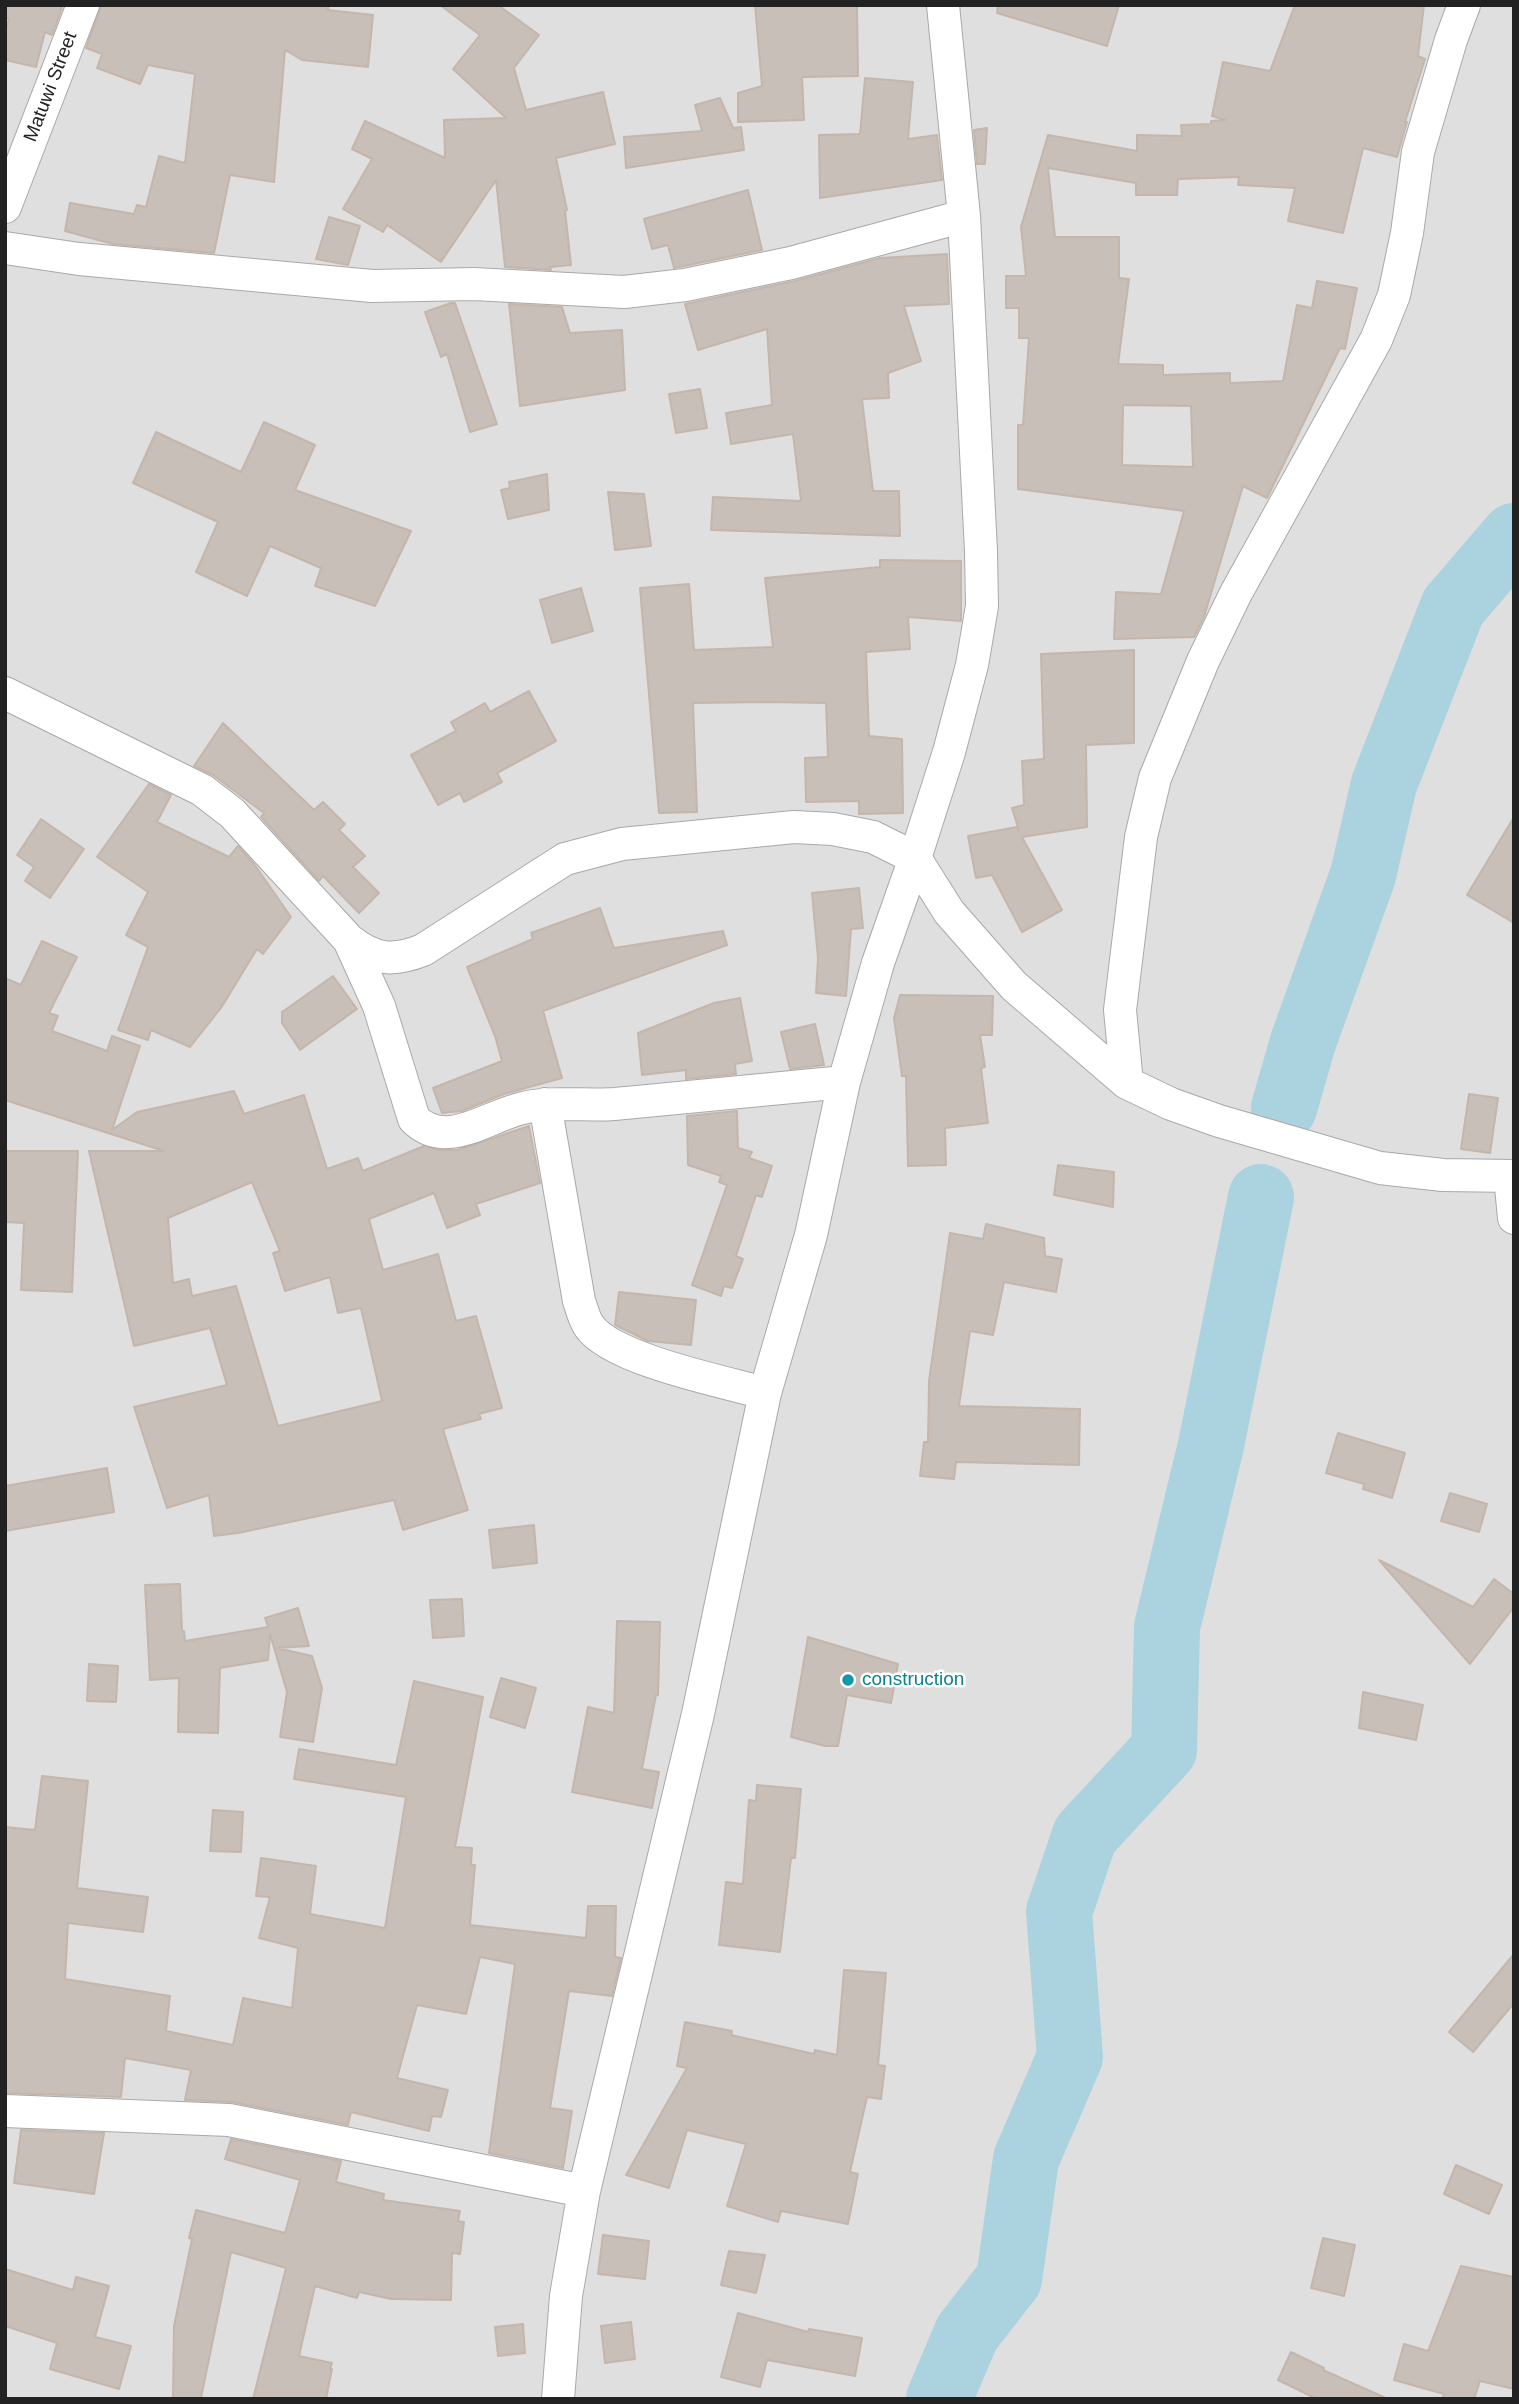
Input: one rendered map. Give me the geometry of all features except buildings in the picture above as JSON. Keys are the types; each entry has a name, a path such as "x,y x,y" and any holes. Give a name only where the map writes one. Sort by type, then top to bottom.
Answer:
{"street":[{"name":"Matuwi Street","path":"5,207 83,5"},
{"path":"558,2399 566,2296 584,2191 698,1714 765,1393 811,1235 844,1082 878,963 952,740 972,665 982,606 964,216 943,5"},
{"path":"1126,1083 1120,1010 1141,837 1154,778 1203,661 1236,593 1376,340 1396,283 1407,233 1418,152 1464,5"},
{"path":"5,248 79,259 372,286 474,284 624,292 685,285 791,262 964,216"},
{"path":"5,693 202,790 232,813 349,940 362,951 384,958 402,958 423,950 565,859 622,844 794,827 833,829 873,838 915,858 949,912 1014,986 1126,1083 1171,1104 1219,1121 1380,1168 1443,1175 1512,1176 1514,1218"},
{"path":"349,940 380,1006 414,1119 422,1127 436,1133 451,1134 522,1108 545,1104 611,1104 844,1082"},
{"path":"545,1104 579,1301 589,1326 606,1343 628,1355 765,1393"},
{"path":"5,2110 229,2120 584,2191"}],"shaded area":[{"path":"5,5 1514,5 1514,2399 5,2399"}],"waterway":[{"path":"1284,1108 1303,1042 1363,875 1384,784 1453,607 1514,536"},
{"path":"939,2399 967,2333 1009,2279 1026,2159 1070,2057 1059,1912 1085,1835 1164,1750 1167,1627 1211,1445 1261,1197"}],"place":[{"name":"construction","path":"848,1680"}]}
